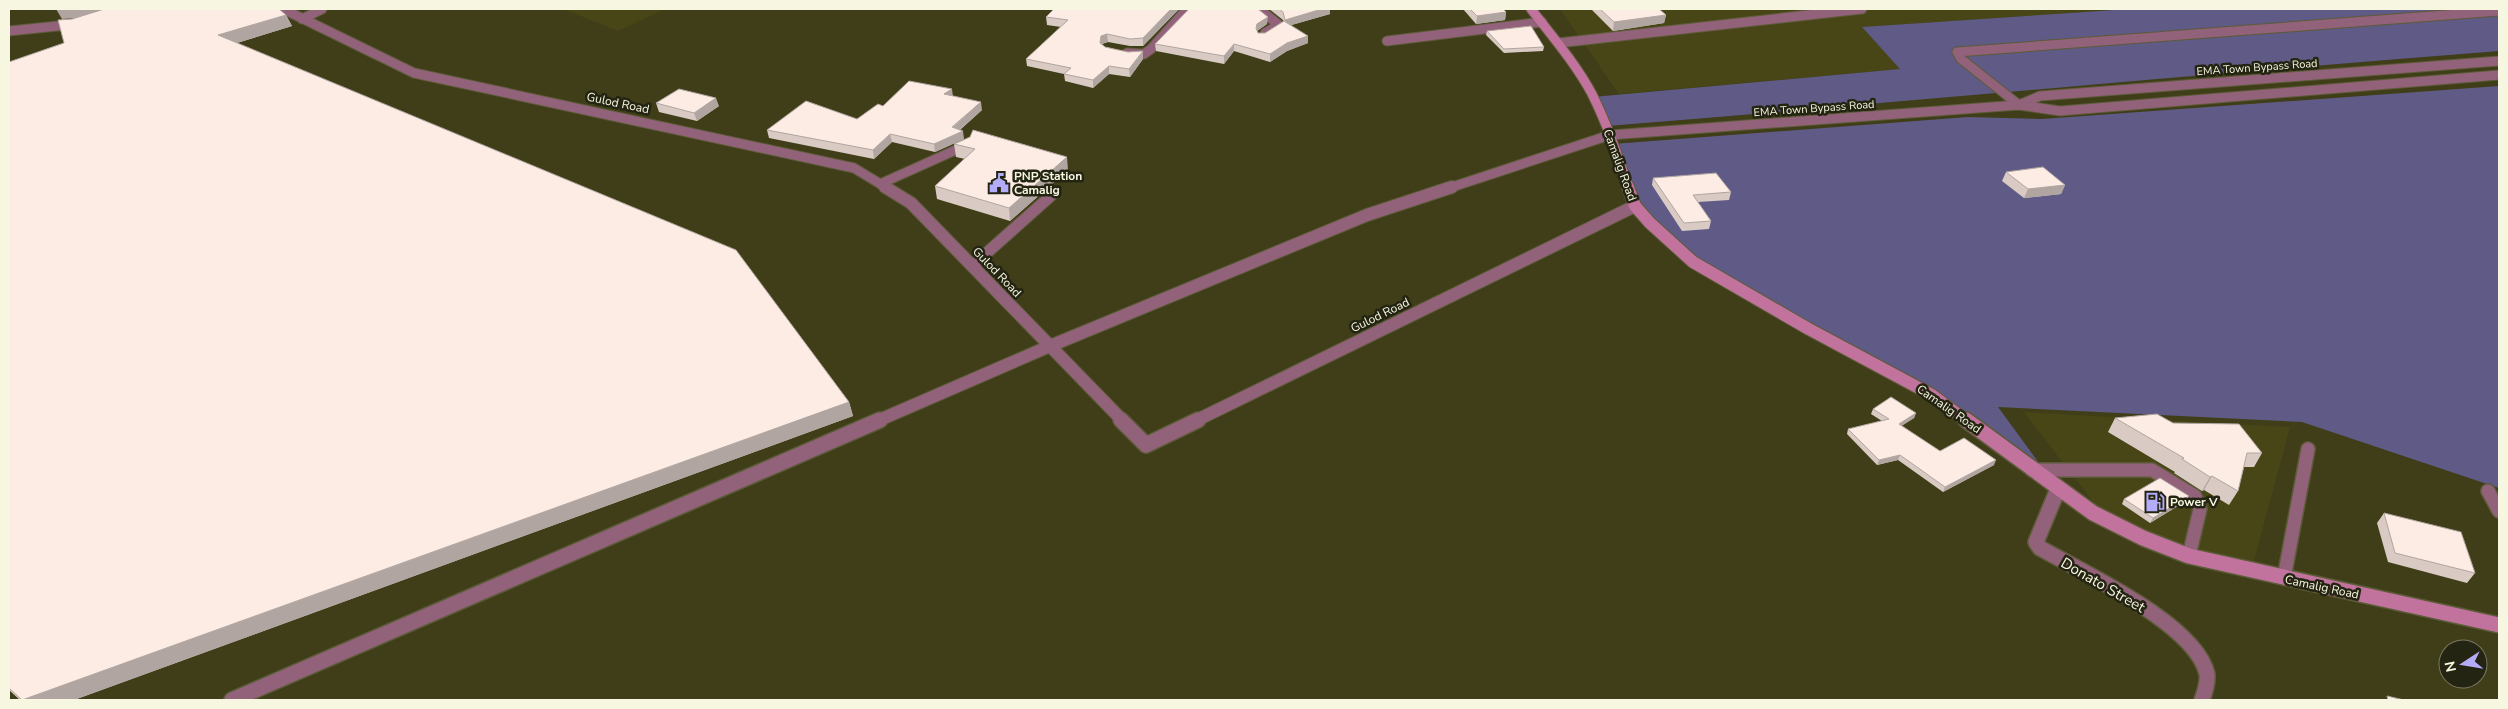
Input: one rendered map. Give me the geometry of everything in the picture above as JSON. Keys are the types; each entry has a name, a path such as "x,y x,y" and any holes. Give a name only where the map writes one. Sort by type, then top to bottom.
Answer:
{"main road":[{"name":"Camalig Road","path":"1531,9 1558,43 1591,92 1610,135 1635,206 1650,223 1693,262 1807,328 1932,395 2058,489 2093,513 2119,526 2190,556 2499,625"}],"street":[{"name":"Gulod Road","path":"283,9 414,73 854,168 911,203 1146,445 1635,206"},
{"path":"302,19 322,9"},
{"path":"1116,50 1144,54 1151,49 1187,9"},
{"path":"1259,9 1279,25 1262,35"},
{"path":"2019,105 1961,59 1957,52 2499,10"},
{"path":"9,31 84,22"},
{"name":"EMA Town Bypass Road","path":"2019,105 2040,96 2499,61"},
{"name":"EMA Town Bypass Road","path":"232,700 1050,346 1367,215 1610,135 2019,105 2060,111 2499,75"},
{"path":"880,184 969,144"},
{"name":"Donato Street","path":"2058,489 2036,542 2040,548 2125,594 2175,631 2198,655 2206,671 2207,683 2202,700"}],"lane":[{"path":"1558,43 1862,9"},
{"path":"1387,41 1542,22"},
{"path":"972,266 1054,193"},
{"path":"2284,578 2308,450"},
{"path":"2032,470 2152,470 2195,496 2200,504 2190,556"},
{"path":"2488,491 2499,511"}],"shaded area":[{"path":"563,9 665,9 618,31"},
{"path":"1560,9 2129,9 1862,27 1901,69 1619,94"},
{"path":"2130,9 2499,9 2499,51 1607,126 1593,97 1900,69 1862,27"},
{"path":"2499,86 2499,488 2302,422 1998,407 2058,489 1932,395 1720,279 1635,206 1613,144 1968,117 2042,119"},
{"path":"2024,412 2290,427 2252,568 2151,538 2097,507"}],"building":[{"path":"104,9 279,9 286,15 218,35 736,250 849,402 22,700 9,688 9,62 64,43 58,20 72,19"},
{"path":"1054,9 1171,9 1143,38 1130,39 1107,34 1101,36 1100,43 1105,47 1128,52 1143,51 1129,69 1109,66 1093,80 1064,74 1071,68 1026,59 1068,20 1046,17"},
{"path":"1189,9 1258,9 1268,17 1257,24 1258,33 1265,33 1284,21 1308,36 1287,43 1270,54 1234,44 1224,56 1155,44"},
{"path":"1279,9 1322,9 1285,20 1283,12"},
{"path":"1470,9 1503,9 1506,12 1477,16"},
{"path":"1600,9 1659,9 1666,15 1614,22"},
{"path":"1531,26 1544,47 1504,49 1487,31"},
{"path":"909,81 952,89 944,94 981,102 952,127 963,131 934,144 890,134 873,150 767,130 806,101 857,119 878,104 883,106"},
{"path":"679,89 716,98 694,113 656,103"},
{"path":"973,130 1067,157 1009,208 935,186 975,149 954,144 970,137"},
{"path":"2043,167 2065,185 2028,189 2006,172"},
{"path":"1716,173 1731,192 1693,195 1711,221 1684,223 1653,178"},
{"path":"1891,397 1916,413 1899,424 1940,451 1964,438 1996,460 1945,487 1900,455 1879,460 1848,429 1889,419 1873,409"},
{"path":"2157,414 2173,423 2239,424 2262,453 2247,453 2238,491 2212,476 2210,477 2182,459 2184,458 2115,418"},
{"name":"Power V","path":"2160,478 2189,496 2153,518 2124,499"},
{"path":"2384,513 2461,532 2475,573 2395,553"},
{"path":"2387,696 2404,700 2388,700"}],"place":[{"name":"PNP Station Camalig","path":"999,183"},
{"name":"Power V","path":"2155,502"}]}
